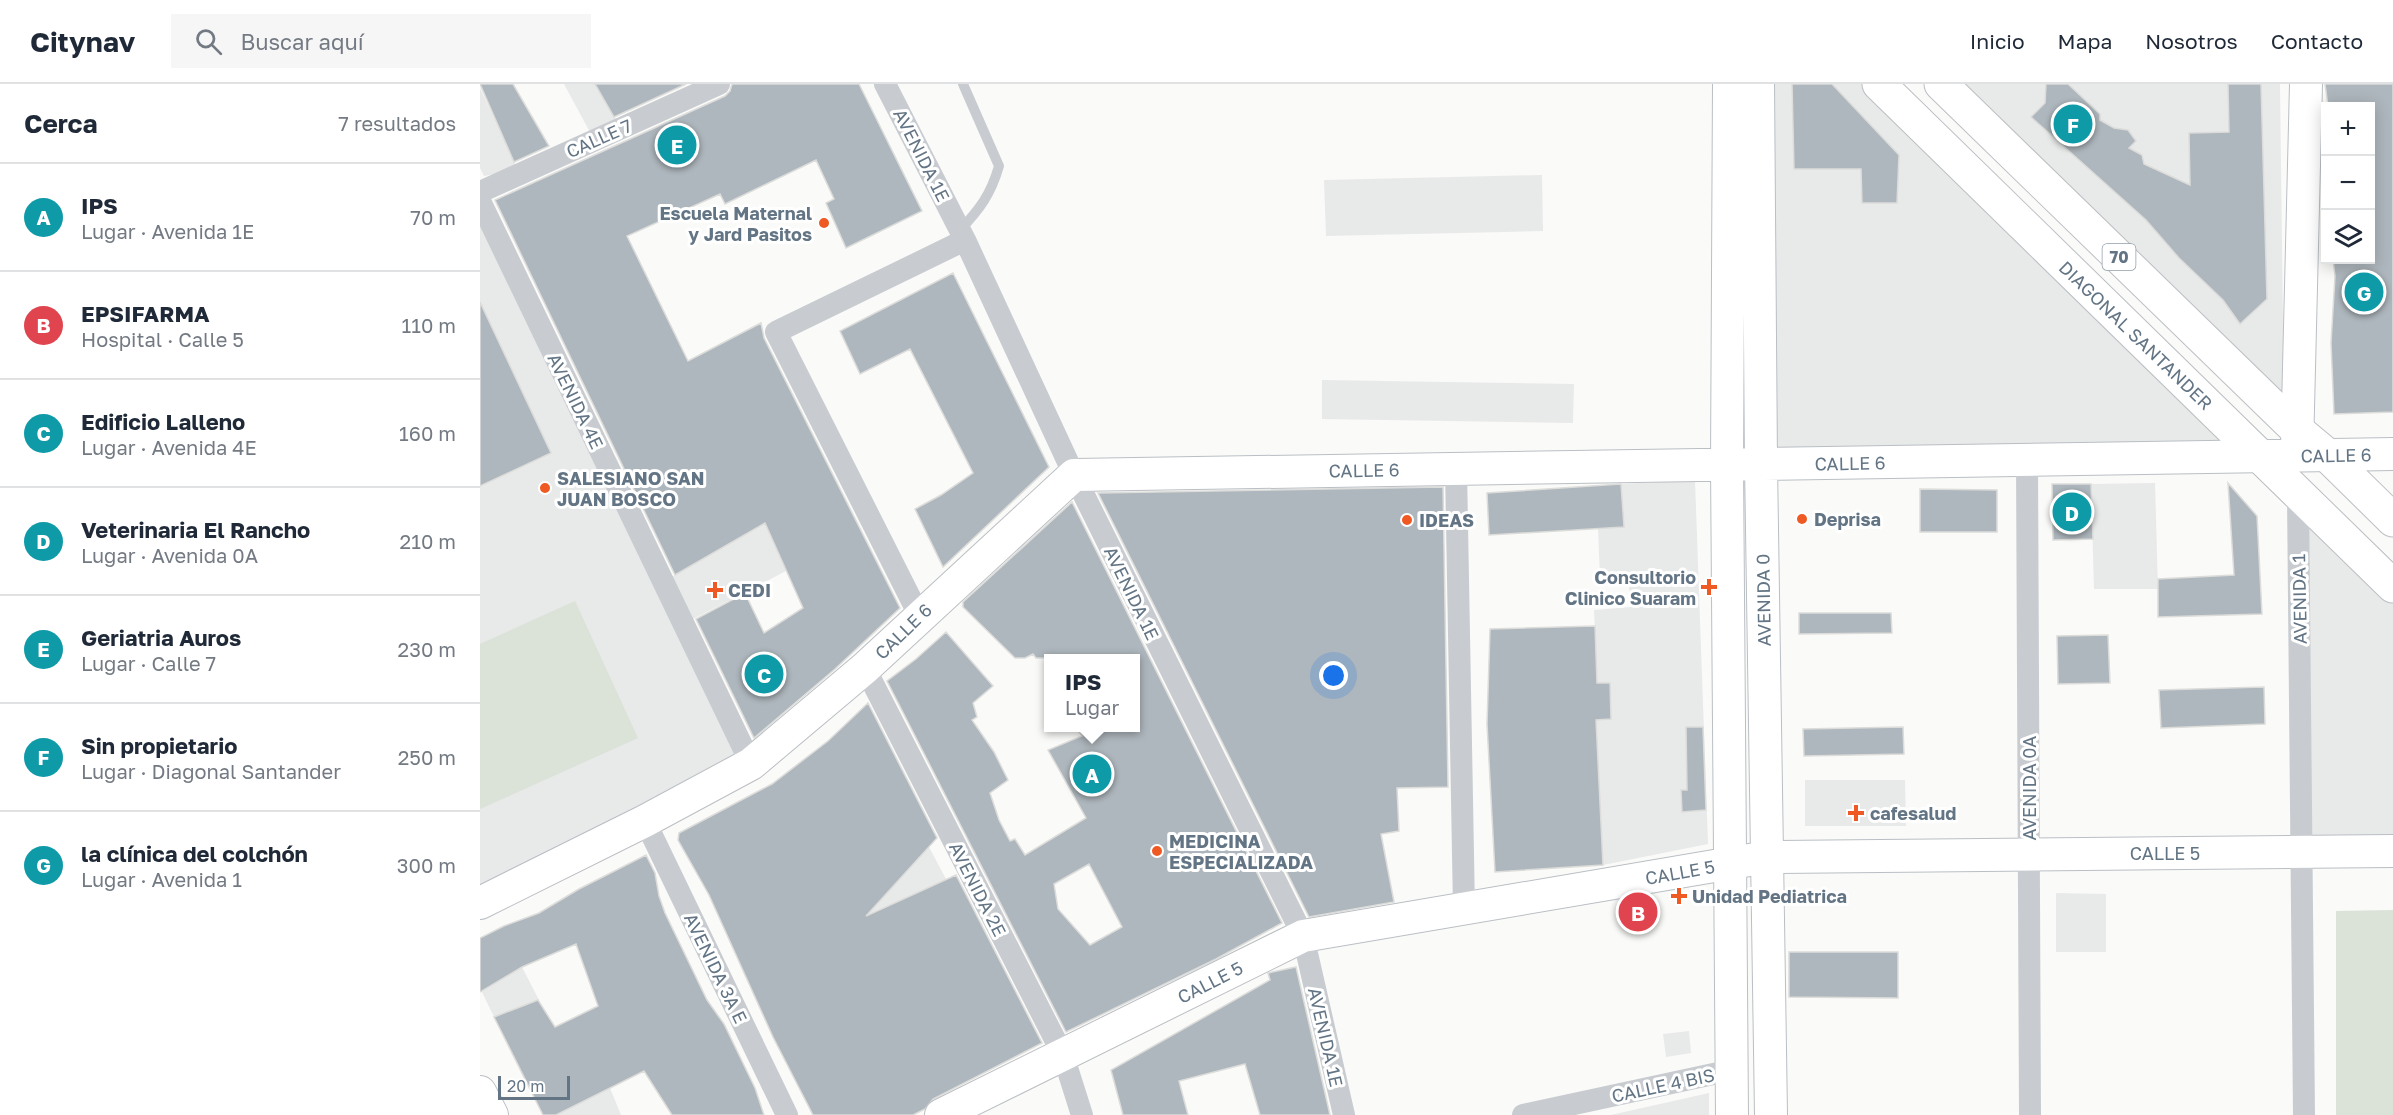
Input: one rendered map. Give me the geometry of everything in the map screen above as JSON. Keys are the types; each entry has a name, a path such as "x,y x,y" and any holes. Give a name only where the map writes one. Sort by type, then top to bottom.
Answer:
{"main road":[{"name":"DIAGONAL SANTANDER","path":"1879,84 2393,586"},
{"name":"70","path":"1941,84 2307,447 2393,520"}],"street":[{"name":"CALLE 7","path":"480,192 719,84"},
{"name":"AVENIDA 1E","path":"885,84 963,235 1074,475 1303,936 1344,1115"},
{"name":"AVENIDA 0","path":"1729,84 1727,465 1732,1115"},
{"name":"AVENIDA 0","path":"1758,84 1771,1115"},
{"name":"AVENIDA 1","path":"2304,1115 2298,495 2307,447 2306,84"},
{"name":"AVENIDA 4E","path":"480,201 751,764"},
{"path":"919,615 776,332 963,235"},
{"name":"CALLE 6","path":"480,903 645,821 751,764 865,668 919,615 1074,475 2261,456 2307,447 2393,454"},
{"name":"AVENIDA 0A","path":"2027,460 2030,1115"},
{"path":"1456,469 1464,909"},
{"name":"AVENIDA 2E","path":"865,668 1063,1055 1082,1115"},
{"name":"AVENIDA 3A E","path":"645,821 787,1115"},
{"name":"CALLE 5","path":"941,1115 1303,936 1767,857 2393,851"},
{"name":"CALLE 4 BIS","path":"1523,1115 1732,1070"},
{"path":"480,1092 492,1115"}],"lane":[{"path":"963,84 999,166 982,208 963,235"}],"shaded area":[{"path":"564,84 595,84 619,124 592,136"},
{"path":"1762,84 1869,84 2238,448 1769,447"},
{"path":"1965,84 2280,84 2284,404"},
{"path":"480,88 518,170 484,176 480,168"},
{"path":"1542,175 1543,231 1326,236 1324,180"},
{"name":"SALESIANO SAN JUAN BOSCO","path":"480,219 738,756 480,896"},
{"path":"1322,380 1574,384 1573,423 1322,419"},
{"path":"1695,480 1708,844 1603,865 1596,720 1610,683 1587,683 1586,657 1596,655 1594,610 1631,607 1628,576 1600,576 1598,529 1624,527 1621,484"},
{"path":"2155,483 2158,589 2094,589 2091,484"},
{"path":"2305,516 2393,601 2393,840 2309,840"},
{"path":"765,523 786,571 691,620 670,578"},
{"path":"575,601 638,738 480,809 480,644"},
{"name":"cafesalud","path":"1805,780 1905,780 1906,826 1805,826"},
{"path":"929,847 946,879 853,921 915,862"},
{"path":"2056,893 2106,894 2106,952 2056,952"},
{"path":"2393,910 2393,1115 2336,1115 2336,911"},
{"path":"522,967 539,1000 494,1017 480,988"},
{"path":"1689,1031 1691,1053 1666,1057 1663,1034"},
{"path":"610,1088 621,1115 556,1115"},
{"path":"1709,1093 1709,1115 1611,1115"}],"building":[{"path":"480,84 513,84 549,146 514,162"},
{"path":"595,84 686,84 614,117"},
{"path":"732,84 859,84 922,211 846,248 826,203 834,199 816,160 725,204 720,194 627,236 688,361 761,323 764,338 900,608 835,669 754,738 696,619 745,593 764,633 803,608 765,523 675,575 495,200 725,96"},
{"path":"1792,84 1832,84 1899,155 1897,203 1862,203 1861,169 1794,169"},
{"path":"2046,84 2068,84 2100,114 2100,120 2114,128 2128,130 2136,141 2129,148 2142,155 2144,164 2190,185 2189,133 2229,132 2228,84 2261,84 2267,299 2240,324 2223,300 2179,258 2146,220 2031,117 2045,103"},
{"path":"2325,84 2393,84 2393,412 2334,414 2331,343 2335,276 2334,264 2375,264 2375,102 2327,102"},
{"path":"953,273 1049,467 943,567 915,509 941,495 973,473 910,349 860,374 840,331"},
{"path":"480,302 551,453 480,486"},
{"path":"2228,483 2257,516 2262,614 2158,617 2158,579 2234,575"},
{"path":"1621,484 1624,527 1489,535 1487,493"},
{"path":"2052,484 2091,484 2093,539 2053,540"},
{"path":"1443,487 1448,787 1397,788 1399,831 1381,834 1394,902 1309,917 1098,493"},
{"path":"1920,489 1997,490 1997,532 1920,532"},
{"path":"1072,502 1282,923 1216,959 1066,1032 887,681 946,632 993,686 973,703 977,717 972,720 994,752 1008,780 990,793 999,820 1010,841 1015,839 1025,855 1086,818 1048,750 1082,736 1080,732 1140,732 1140,654 1044,654 1044,658 1036,658 1033,654 1025,658 1015,658 963,607 963,602","holes":["1089,864 1122,927 1090,945 1058,909 1054,884"]},
{"path":"1799,613 1891,613 1892,633 1799,634"},
{"path":"1595,626 1597,683 1610,683 1611,719 1596,720 1603,865 1495,872 1487,724 1490,629"},
{"path":"2108,635 2110,683 2058,684 2057,636"},
{"path":"2264,687 2265,724 2161,728 2159,690"},
{"path":"868,703 937,838 866,916 956,875 1042,1043 933,1099 925,1109 913,1115 813,1115 773,1037 709,895 678,840 679,833 772,784 828,741"},
{"path":"1686,727 1703,727 1706,810 1682,812 1681,790 1687,790"},
{"path":"1903,727 1904,754 1804,756 1803,729"},
{"path":"646,855 655,873 665,913 707,1000 724,1024 755,1088 764,1115 672,1115 644,1071 556,1115 543,1115 494,1017 538,1000 555,1027 598,1006 576,944 522,967 480,992 480,938 539,913 579,889"},
{"path":"1789,952 1898,952 1898,998 1789,997"},
{"path":"1296,967 1330,1115 1260,1115 1245,1064 1179,1081 1188,1115 1123,1115 1111,1070 1270,980 1268,973"}],"place":[{"name":"Sin propietario","path":"2073,124"},
{"name":"Geriatria Auros","path":"677,145"},
{"name":"Escuela Maternal y Jard Pasitos","path":"824,223"},
{"name":"la clínica del colchón","path":"2364,292"},
{"name":"SALESIANO SAN JUAN BOSCO","path":"545,488"},
{"name":"Veterinaria El Rancho","path":"2072,512"},
{"name":"Deprisa","path":"1802,519"},
{"name":"IDEAS","path":"1407,520"},
{"name":"Consultorio Clinico Suaram","path":"1709,587"},
{"name":"CEDI","path":"715,590"},
{"name":"Edificio Lalleno","path":"764,674"},
{"name":"IPS","path":"1092,774"},
{"name":"cafesalud","path":"1856,813"},
{"name":"MEDICINA ESPECIALIZADA","path":"1157,851"},
{"name":"Unidad Pediatrica","path":"1679,896"},
{"name":"EPSIFARMA","path":"1638,912"}]}
